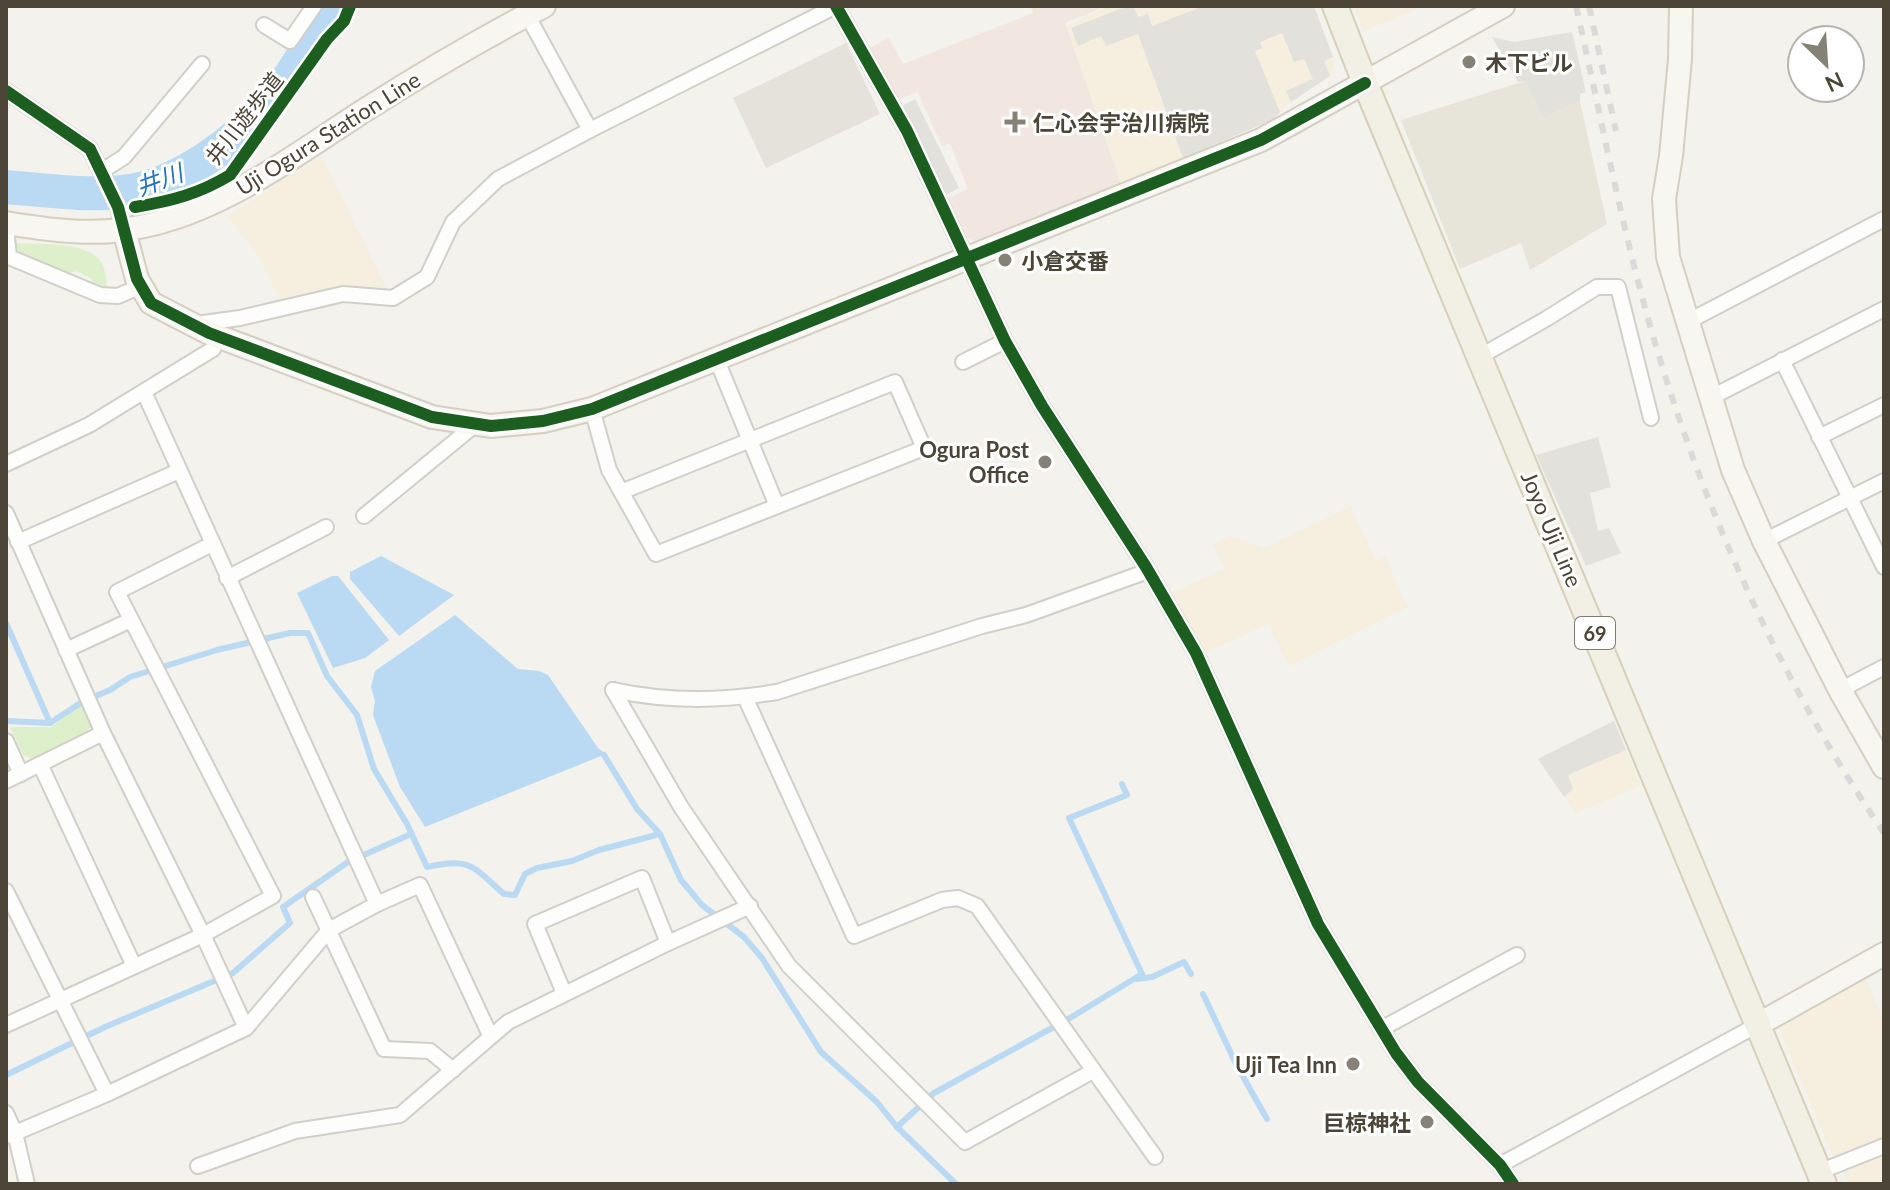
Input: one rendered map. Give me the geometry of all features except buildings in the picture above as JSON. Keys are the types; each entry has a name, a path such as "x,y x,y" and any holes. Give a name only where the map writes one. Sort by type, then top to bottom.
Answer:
{"main road":[{"name":"Joyo Uji Line","path":"1335,6 1822,1178"}],"street":[{"path":"264,25 290,41 314,6"},
{"path":"192,324 240,318 343,294 393,298 427,277 453,222 498,179 836,6 907,131 1005,341 1196,653 1318,924 1381,1029 1418,1082 1500,1165 1513,1184"},
{"path":"6,91 90,149 118,207 141,286 151,303 219,336 432,417 491,426 543,421 592,409 1261,140 1503,6"},
{"path":"1681,6 1680,59 1664,199 1668,257 1733,470 1764,541 1840,690 1884,767"},
{"path":"532,9 590,130"},
{"name":"Uji Ogura Station Line","path":"6,225 98,232 124,230 186,214 223,198 532,9"},
{"path":"104,176 124,157 202,64"},
{"path":"1687,322 1884,219"},
{"path":"6,225 9,257 100,295 118,296 141,286"},
{"path":"1479,357 1597,287 1618,287 1651,418"},
{"path":"1710,398 1884,309"},
{"path":"6,464 89,425 144,392 213,349 219,336"},
{"path":"963,362 1005,341"},
{"path":"716,358 777,506"},
{"path":"1782,360 1884,567"},
{"path":"592,409 609,470 621,492 656,554 924,448 895,382 621,492"},
{"path":"144,392 377,904"},
{"path":"1819,437 1884,405"},
{"path":"364,516 476,424"},
{"path":"18,542 179,471"},
{"path":"1764,541 1884,481"},
{"path":"6,513 103,733 246,1028"},
{"path":"227,578 326,527"},
{"path":"6,1025 203,935 273,896 117,592 212,544"},
{"path":"1093,1071 965,1142 789,966 681,807 613,690 675,699 745,697 777,692 982,626 1026,615 1148,571"},
{"path":"66,650 131,620"},
{"path":"1840,690 1884,667"},
{"path":"745,697 854,936 942,900 958,898 977,906 1155,1157"},
{"path":"6,781 103,733"},
{"path":"6,741 21,774"},
{"path":"40,764 134,966"},
{"path":"564,993 535,924 642,878 668,943"},
{"path":"11,1134 107,1094 246,1028 329,930 420,885 490,1035"},
{"path":"6,891 107,1094"},
{"path":"313,897 384,1049 430,1051 453,1070"},
{"path":"198,1166 295,1131 400,1115 508,1022 750,906"},
{"path":"1500,1165 1884,954"},
{"path":"1381,1029 1517,955"},
{"path":"6,1113 27,1184"},
{"path":"1822,1178 1884,1146"}],"shaded area":[{"name":"仁心会宇治川病院","path":"1032,6 1106,6 1065,23 1121,184 979,242 964,237 948,198 968,189 950,143 942,146 917,91 897,101 867,49 889,38 903,64 1033,13"},
{"path":"1109,6 1314,6 1334,65 1330,76 1293,100 1272,120 1121,184 1066,26"},
{"path":"1133,6 1138,17 1148,14 1152,26 1204,6 1314,6 1333,57 1324,61 1330,76 1291,102 1286,91 1313,79 1304,59 1294,62 1282,33 1260,42 1262,48 1255,51 1280,112 1272,120 1183,158 1138,34 1106,46 1101,36 1078,46 1071,28"},
{"path":"1353,6 1422,6 1422,7 1364,31"},
{"path":"1572,32 1586,92 1580,94 1580,101 1543,118 1525,81 1518,82 1492,37 1514,42"},
{"path":"846,43 880,114 766,168 733,98"},
{"path":"1525,81 1543,118 1580,101 1607,224 1530,270 1521,243 1460,269 1401,120"},
{"path":"915,99 959,188 946,195 902,106"},
{"path":"321,156 388,291 282,304 258,256 227,216"},
{"path":"1598,437 1611,487 1590,493 1598,531 1609,528 1621,553 1586,566 1536,455"},
{"path":"1351,506 1375,560 1385,556 1408,607 1289,666 1268,624 1201,655 1170,594 1225,568 1212,544 1230,536 1264,548"},
{"path":"1614,721 1641,786 1576,813 1538,759"},
{"path":"1614,721 1626,750 1568,775 1573,789 1564,797 1538,759"},
{"path":"1865,977 1884,1022 1884,1139 1834,1159 1778,1026"},
{"path":"1884,1150 1884,1184 1848,1184 1842,1168"}],"green space":[{"path":"17,243 71,247 91,253 103,266 107,290 95,287 92,279 76,271 66,274 23,257 16,247"},
{"path":"82,705 91,726 87,733 32,759 23,755 10,727 51,727"}],"water":[{"path":"381,556 454,595 399,636 350,579 350,572"},
{"path":"338,576 389,640 365,658 333,668 297,593"},
{"path":"455,615 518,669 548,675 598,748 606,754 425,827 400,787 373,715 375,701 371,687 375,671"}],"waterway":[{"name":"井川","path":"6,187 79,193 123,192 165,181 185,171 225,145 259,115 297,66 333,6"},
{"path":"6,623 50,723"},
{"path":"6,721 50,723 130,677 217,650 290,633 308,633 327,676 357,715 374,769 407,824 427,867 453,863 470,866 504,894 515,895 525,874 537,868 572,861 599,850 660,834 681,880 702,905 744,937 762,958 821,1052 877,1102 897,1127 956,1184"},
{"path":"604,755 637,809 660,834"},
{"path":"897,1127 934,1093 1070,1018 1142,974 1069,818 1127,795 1122,784"},
{"path":"6,1075 105,1027 233,973 290,923 283,907 348,862 411,834"},
{"path":"1137,979 1152,977 1184,962 1191,974"},
{"path":"1203,994 1237,1066 1267,1119"}],"railway":[{"path":"1576,6 1643,298 1671,394 1712,509 1789,675 1850,782 1884,833"},
{"path":"1589,6 1616,131"}],"cycle path":[{"name":"井川遊歩道","path":"135,207 184,196 230,175 327,39 344,21 350,6"},
{"path":"836,6 907,131 1005,341 1196,653 1318,924 1396,1053 1418,1082 1500,1165 1513,1184"},
{"path":"6,91 90,149 118,207 137,279 151,303 209,333 432,417 491,426 543,421 592,409 1261,140 1365,83"}],"place":[{"name":"木下ビル","path":"1469,62"},
{"name":"仁心会宇治川病院","path":"1015,122"},
{"name":"小倉交番","path":"1005,260"},
{"name":"Ogura Post Office","path":"1045,462"},
{"name":"Uji Tea Inn","path":"1353,1064"},
{"name":"巨椋神社","path":"1427,1122"}]}
